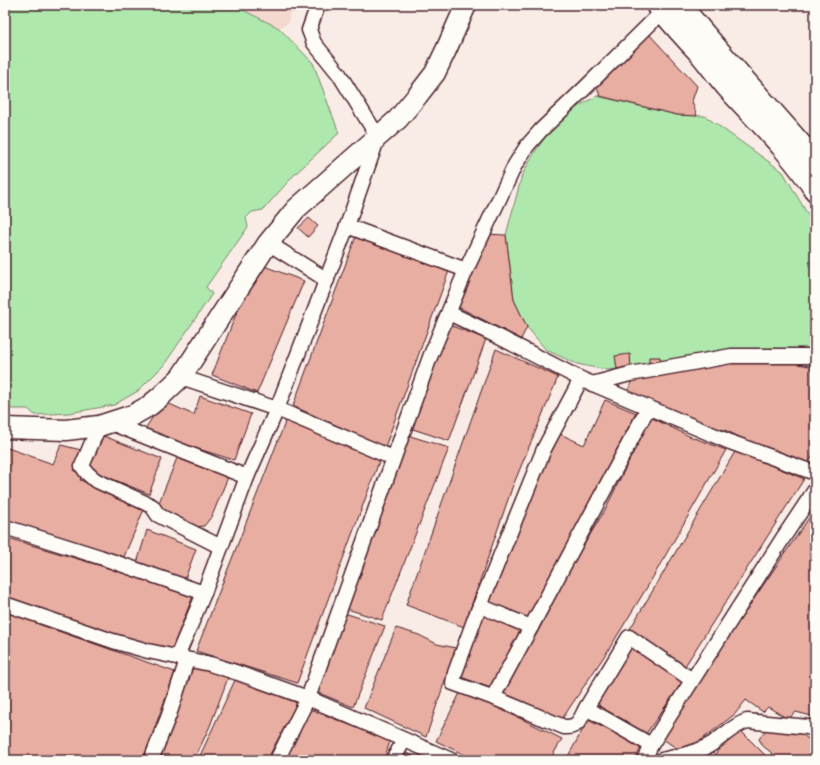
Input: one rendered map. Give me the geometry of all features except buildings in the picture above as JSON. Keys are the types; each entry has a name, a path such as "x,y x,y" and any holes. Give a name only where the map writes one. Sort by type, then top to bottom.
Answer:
{"street":[{"path":"318,5 309,30 314,43 339,74 378,137"},
{"path":"5,428 66,430 105,425 133,415 149,406 181,377 268,243 296,209 398,119 435,73 466,5"},
{"path":"681,5 717,48 774,111 811,165 815,191"},
{"path":"276,760 308,698 430,357 466,270 515,165 527,146 540,130 585,88 660,8 728,89 785,149 811,165"},
{"path":"151,760 169,715 182,658 204,593 247,477 278,409 347,226 378,137"},
{"path":"347,226 466,270"},
{"path":"268,243 327,280"},
{"path":"449,313 586,382 730,442 815,473"},
{"path":"692,680 629,637 577,724 574,726 564,727 493,697 453,683 455,673 480,606 544,449 586,382 731,356 815,356"},
{"path":"181,377 278,409 393,458"},
{"path":"493,697 648,408"},
{"path":"105,425 247,477"},
{"path":"105,425 82,466 86,473 95,480 152,506 158,515 221,547"},
{"path":"644,760 650,745 815,490"},
{"path":"5,527 204,593"},
{"path":"5,604 113,641 148,651 210,664 231,671 308,698 451,760"},
{"path":"480,606 531,627"},
{"path":"586,708 650,745"},
{"path":"662,760 694,752 709,746 739,724 747,721 808,727 815,730"},
{"path":"393,760 404,740"}],"shaded area":[{"path":"233,5 307,5 306,8 289,15 289,23 279,28"}],"green space":[{"path":"5,5 233,5 279,28 313,63 339,133 293,176 263,210 252,212 246,218 248,227 206,287 212,294 164,365 138,391 114,405 69,413 35,415 28,409 5,409"},
{"path":"597,96 677,115 705,116 783,172 815,227 815,352 606,370 577,364 546,350 527,327 514,300 506,235 522,175 536,150 561,116"}]}
